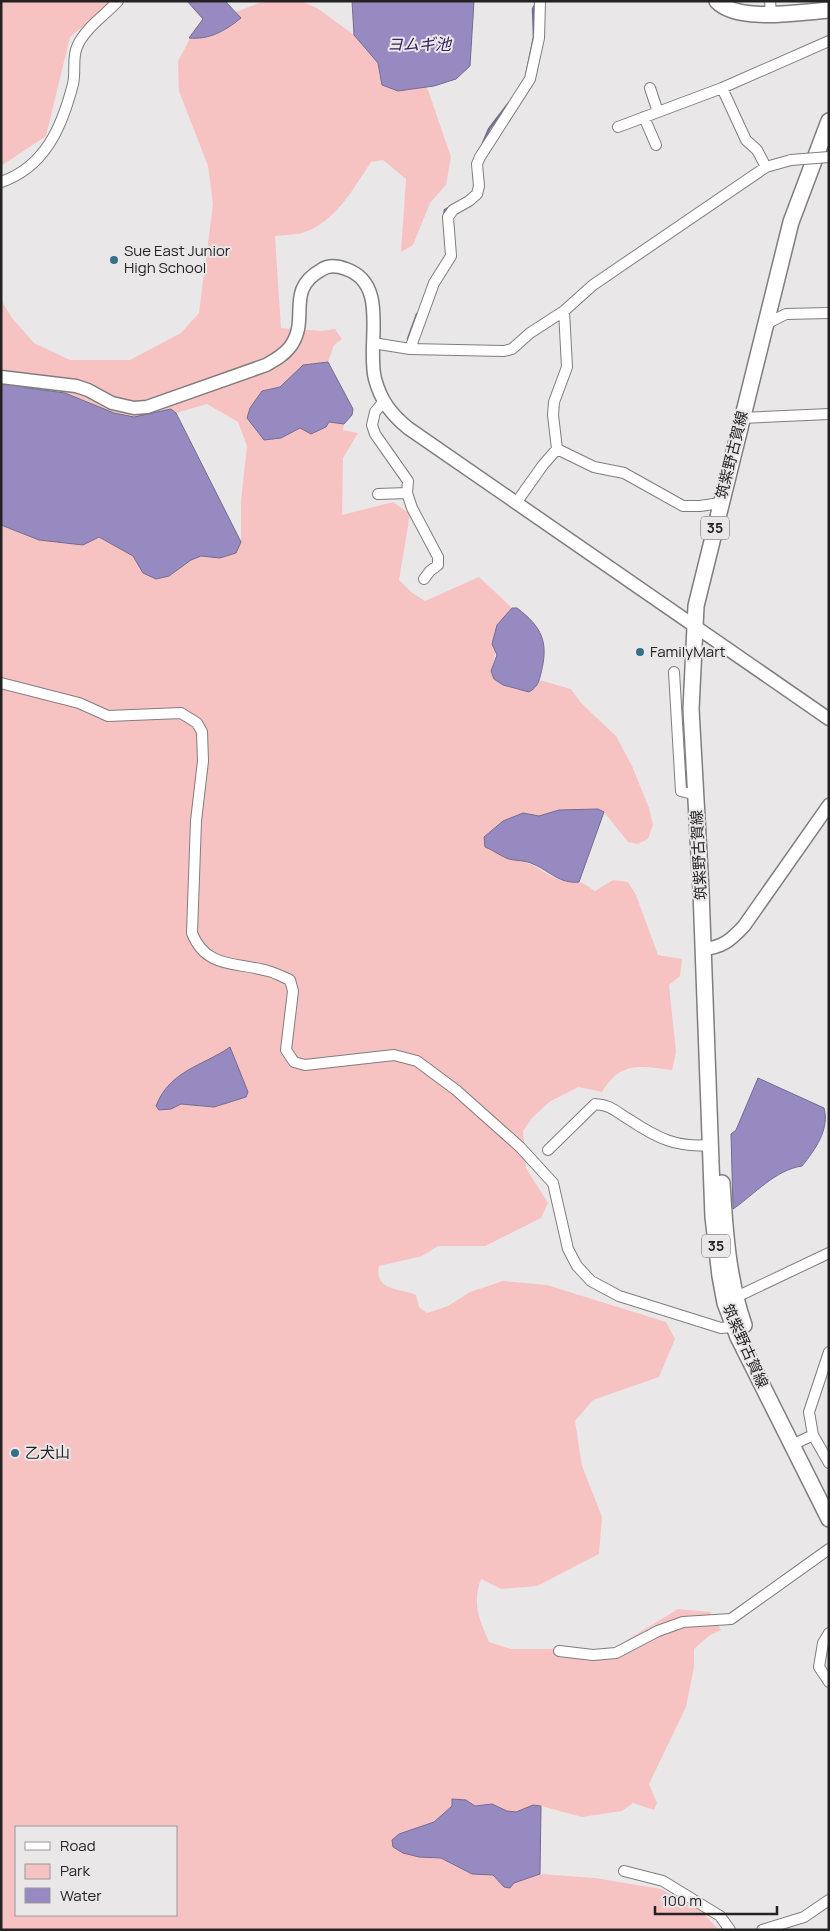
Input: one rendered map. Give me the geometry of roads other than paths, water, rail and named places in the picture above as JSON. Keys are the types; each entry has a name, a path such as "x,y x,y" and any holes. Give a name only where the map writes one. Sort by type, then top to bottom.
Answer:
{"main road":[{"path":"717,1 735,13 771,7 829,10"},
{"name":"筑紫野古賀線","path":"829,121 791,222 720,503 696,606 691,709 713,1217 730,1300 739,1327 801,1440 829,1497"},
{"name":"筑紫野古賀線","path":"702,949 712,971 724,1228 730,1300"},
{"name":"筑紫野古賀線","path":"801,1440 829,1519"}],"street":[{"path":"1,182 21,174 44,153 55,134 73,85 77,45 118,1"},
{"path":"410,349 430,295 452,256 448,217 453,210 477,194 479,186 477,164 480,157 530,79 539,38 540,1"},
{"path":"618,127 722,88 808,52 829,41"},
{"path":"650,88 658,112"},
{"path":"722,88 746,140 757,150 766,167"},
{"path":"644,117 656,146"},
{"path":"373,343 410,349 504,351 512,349 530,333 564,311 592,285 766,167 791,160 829,157"},
{"path":"1,377 76,386 124,406 147,407 266,365 276,359 291,346 298,327 298,304 306,280 325,267 340,266 354,272 367,283 373,297 373,343 371,350 374,372 384,401 392,415 408,428 829,719"},
{"path":"516,503 557,449 553,415 554,402 567,367 564,311"},
{"path":"764,325 786,314 829,313"},
{"path":"384,401 375,412 372,425 375,434 408,481 407,493 412,508 438,557 438,565 424,579"},
{"path":"741,418 829,414"},
{"path":"557,449 594,467 624,473 683,506 720,503"},
{"path":"378,494 407,493"},
{"path":"674,672 682,791 696,795"},
{"path":"1,683 79,703 108,716 162,712 182,713 192,717 202,732 203,761 196,821 192,933 198,947 221,962 268,971 290,980 293,991 286,1050 294,1062 305,1065 394,1054 417,1060 456,1090 520,1147 553,1183 568,1249 577,1266 591,1281 619,1296 721,1328 739,1327"},
{"path":"702,949 716,948 730,941 744,926 829,805"},
{"path":"548,1150 596,1104 609,1105 628,1120 678,1145 689,1147 710,1145"},
{"path":"730,1300 829,1253"},
{"path":"829,1352 801,1440 829,1463"},
{"path":"559,1651 593,1655 616,1653 658,1631 683,1622 732,1619 829,1549"},
{"path":"829,1633 823,1643 819,1666 829,1682"},
{"path":"624,1871 664,1881 720,1916 730,1930"},
{"path":"762,1930 804,1916 829,1900"}],"water":[{"path":"187,1 225,1 241,18 216,34 203,38 189,38 203,19"},
{"name":"ヨムギ池","path":"352,1 474,1 470,66 456,79 434,86 398,91 382,85 378,63 354,35"},
{"path":"328,362 353,409 352,415 344,424 329,422 326,427 311,434 300,428 281,438 264,440 247,418 250,408 262,391 280,387 303,365"},
{"path":"1,381 28,388 65,393 114,413 134,417 171,409 176,413 241,542 236,553 220,558 201,556 191,560 169,576 156,579 143,573 133,556 99,537 83,545 39,540 1,525"},
{"path":"512,608 517,608 526,615 538,629 544,644 540,679 529,692 503,685 494,679 491,671 497,655 492,644 497,625"},
{"path":"598,809 604,812 579,882 560,879 530,863 512,860 485,847 484,837 503,821 523,813 539,816 559,810"},
{"path":"230,1047 248,1092 246,1097 214,1107 181,1104 171,1109 159,1110 156,1106 170,1084 188,1070"},
{"path":"758,1078 824,1108 825,1124 820,1139 802,1166 792,1168 774,1177 733,1209 731,1134 736,1130"},
{"path":"452,1799 466,1800 475,1806 492,1804 507,1811 516,1812 533,1805 541,1806 540,1874 514,1883 510,1888 504,1887 493,1875 472,1874 441,1858 419,1857 403,1853 393,1847 392,1840 399,1834 434,1822 452,1806"}],"waterway":[{"path":"526,76 534,37 533,9 536,3"},
{"path":"483,143 489,129 508,104"},
{"path":"444,216 445,210 450,207"},
{"path":"408,339 417,314"}],"place":[{"name":"Sue East Junior High School","path":"114,260"},
{"name":"FamilyMart","path":"640,652"},
{"name":"乙犬山","path":"15,1453"}]}
